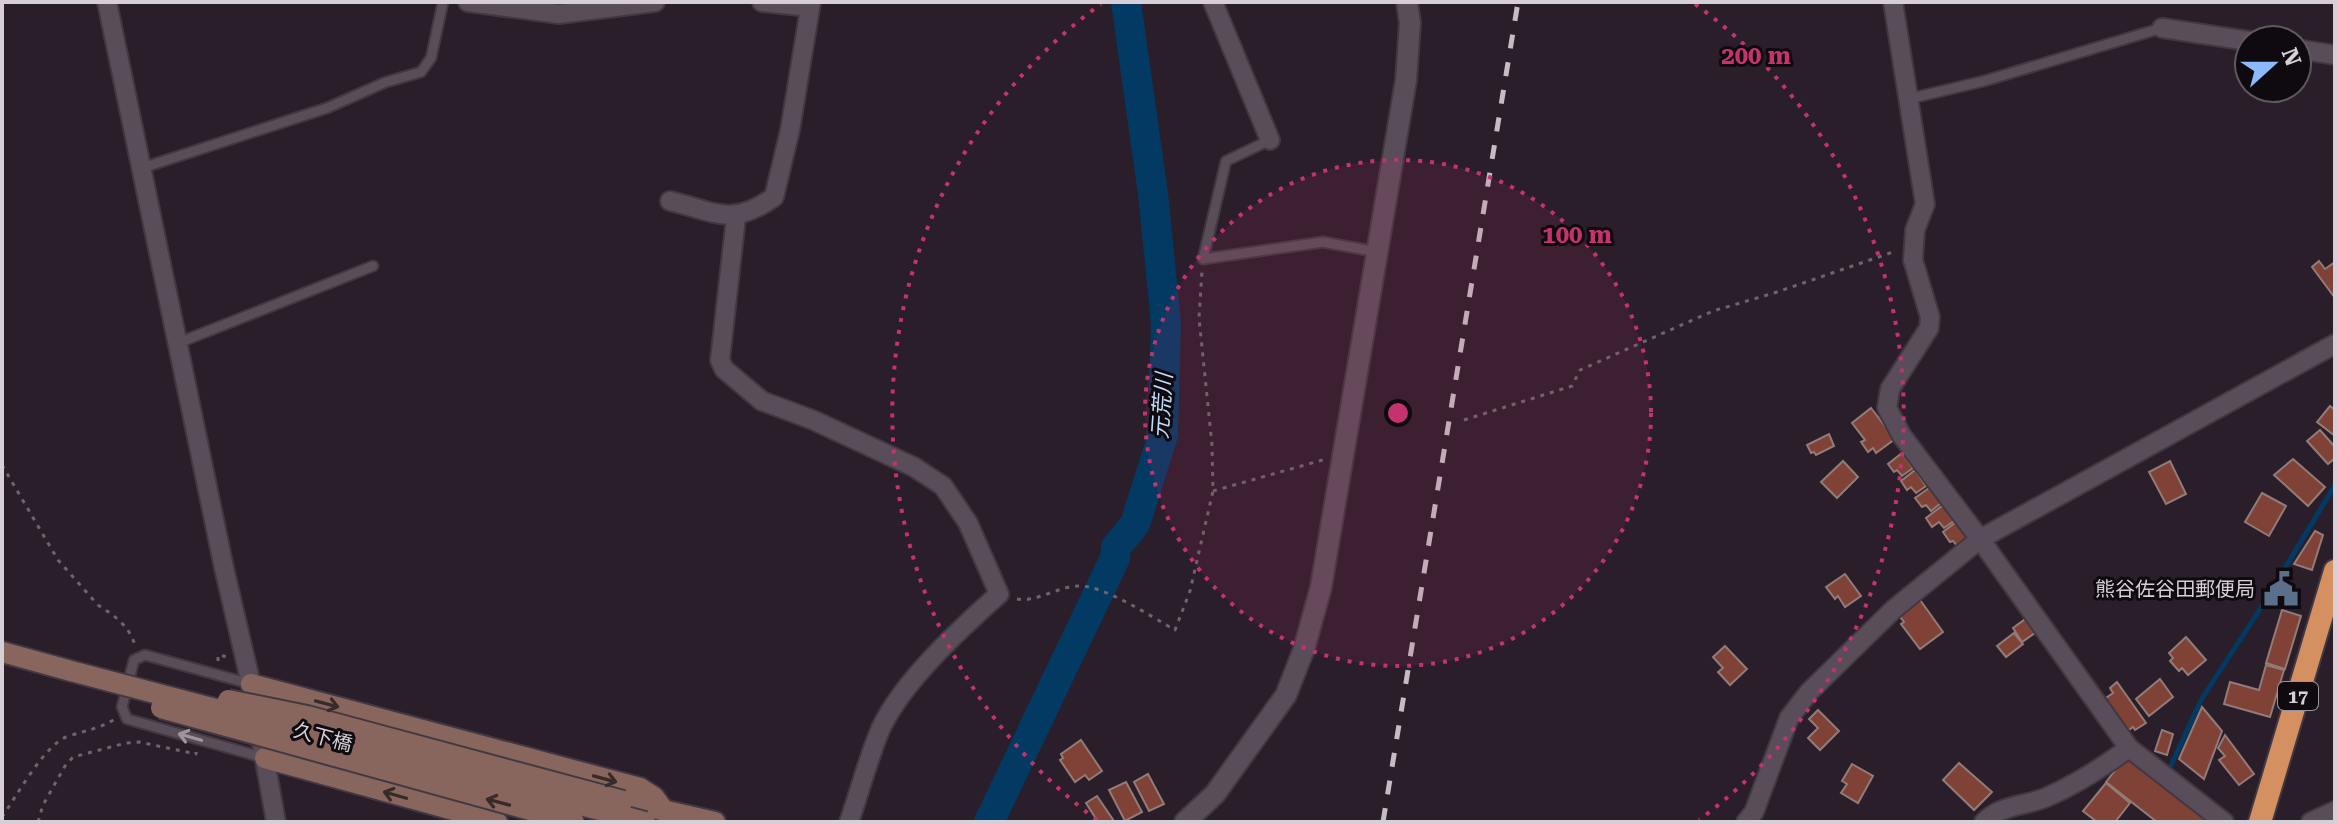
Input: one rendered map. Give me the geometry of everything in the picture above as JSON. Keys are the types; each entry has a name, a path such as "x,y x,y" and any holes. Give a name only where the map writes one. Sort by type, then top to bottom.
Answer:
{"highway":[{"name":"17","path":"2260,822 2335,571"}],"main road":[{"name":"久下橋","path":"2,652 645,822"},
{"path":"71,671 292,712 665,812 715,822"},
{"path":"71,671 149,704 198,720 574,822"},
{"path":"251,684 640,788 654,797 665,812"},
{"path":"265,758 497,822"}],"street":[{"path":"107,2 224,568 251,684 276,822"},
{"path":"468,2 559,14 655,2"},
{"path":"670,201 736,217 756,210 774,197 790,130 810,4 762,2"},
{"path":"1213,2 1270,140"},
{"path":"1185,822 1215,794 1286,695 1304,649 1321,587 1406,80 1410,23 1407,2"},
{"path":"1893,2 1925,204 1915,230 1913,260 1930,317 1929,328 1890,389 1887,408 1902,436 1980,539 2129,748 2224,822"},
{"path":"2162,28 2233,39"},
{"path":"2313,52 2335,55"},
{"path":"736,217 720,360 724,369 762,401 813,420 914,467 943,486 968,523 999,594 951,637 894,706 881,728 849,822"},
{"path":"1746,822 1754,812 1789,718 1809,692 1894,609 1980,539 2335,344"},
{"path":"1984,822 1993,813 2045,798 2092,775 2129,748"},
{"path":"2311,822 2335,811"}],"lane":[{"path":"142,168 327,108 386,82 421,72 431,58 443,2"},
{"path":"1908,99 1984,81 2162,28"},
{"path":"1270,140 1226,161 1203,259 1323,242 1377,252"},
{"path":"178,343 373,266"},
{"path":"251,684 145,655 134,660 122,707 127,719 265,758"}],"path":[{"path":"1464,420 1572,386 1580,370 1713,311 1914,244"},
{"path":"999,594 1027,601 1055,589 1081,585 1116,597 1175,630 1190,591 1213,491 1212,445 1199,318 1203,259"},
{"path":"1213,491 1345,454"},
{"path":"2,465 58,560 98,605 127,628 139,657"},
{"path":"2,817 48,752 64,738 104,725 125,713"},
{"path":"38,822 43,805 73,757 139,742 196,754 199,741"}],"building":[{"path":"2319,261 2325,269 2335,262 2335,298 2312,267"},
{"path":"2330,406 2335,410 2335,436 2317,422"},
{"path":"1871,408 1895,439 1876,453 1873,448 1868,452 1861,442 1865,440 1852,423"},
{"path":"2320,430 2335,447 2335,458 2328,464 2307,441"},
{"path":"1829,434 1834,446 1816,455 1811,453 1807,445"},
{"path":"1902,453 1913,468 1902,476 1888,464"},
{"path":"2293,459 2325,487 2308,506 2274,475"},
{"path":"1843,461 1858,477 1837,498 1821,482"},
{"path":"2170,461 2186,494 2166,504 2149,472"},
{"path":"1915,470 1926,486 1916,493 1911,487 1907,490 1901,481"},
{"path":"1929,488 1941,503 1931,511 1926,505 1922,507 1915,498"},
{"path":"2262,493 2286,506 2269,536 2245,522"},
{"path":"1943,505 1954,521 1944,528 1939,522 1932,527 1926,518"},
{"path":"1956,522 1968,538 1957,546 1943,532"},
{"path":"2315,531 2323,535 2312,570 2294,564"},
{"path":"1845,574 1861,596 1845,607 1838,596 1835,599 1826,587"},
{"path":"1918,597 1943,632 1920,649 1901,624 1904,622 1897,613"},
{"path":"2282,610 2301,616 2285,669 2266,663"},
{"path":"2028,617 2038,631 2022,642 2013,628"},
{"path":"2014,633 2023,644 2006,657 1997,646"},
{"path":"2186,637 2206,660 2188,675 2170,661 2173,658 2169,653"},
{"path":"1725,646 1747,669 1730,685 1718,672 1723,668 1713,657"},
{"path":"2266,665 2284,670 2270,717 2224,704 2230,682 2259,690"},
{"path":"2160,679 2173,697 2149,716 2136,699"},
{"path":"2117,682 2146,723 2135,730 2133,727 2126,732 2103,700 2113,693 2110,688"},
{"path":"2202,707 2222,731 2204,779 2179,759"},
{"path":"1818,710 1839,731 1820,750 1808,738 1818,728 1809,719"},
{"path":"2162,730 2173,734 2167,755 2155,751"},
{"path":"2225,735 2254,774 2239,785 2219,760 2225,756 2218,748"},
{"path":"1081,740 1102,771 1089,780 1085,775 1075,782 1060,760 1063,758 1061,754"},
{"path":"2128,754 2215,822 2157,822 2106,782"},
{"path":"1959,763 1992,792 1974,810 1943,780"},
{"path":"1852,764 1873,776 1858,803 1841,793 1847,784 1842,781"},
{"path":"1148,774 1164,804 1149,811 1134,782"},
{"path":"1126,782 1142,812 1125,821 1109,790"},
{"path":"2106,783 2130,803 2115,822 2097,822 2083,811"},
{"path":"1097,796 1114,821 1098,822 1086,803"}],"waterway":[{"name":"元荒川","path":"989,822 1115,558 1116,547 1135,524 1163,435 1166,323 1153,194 1126,2"},
{"path":"2168,772 2201,700 2335,485"}],"railway":[{"path":"1383,822 1518,2"}],"place":[{"name":"熊谷佐谷田郵便局","path":"2281,589"}]}
